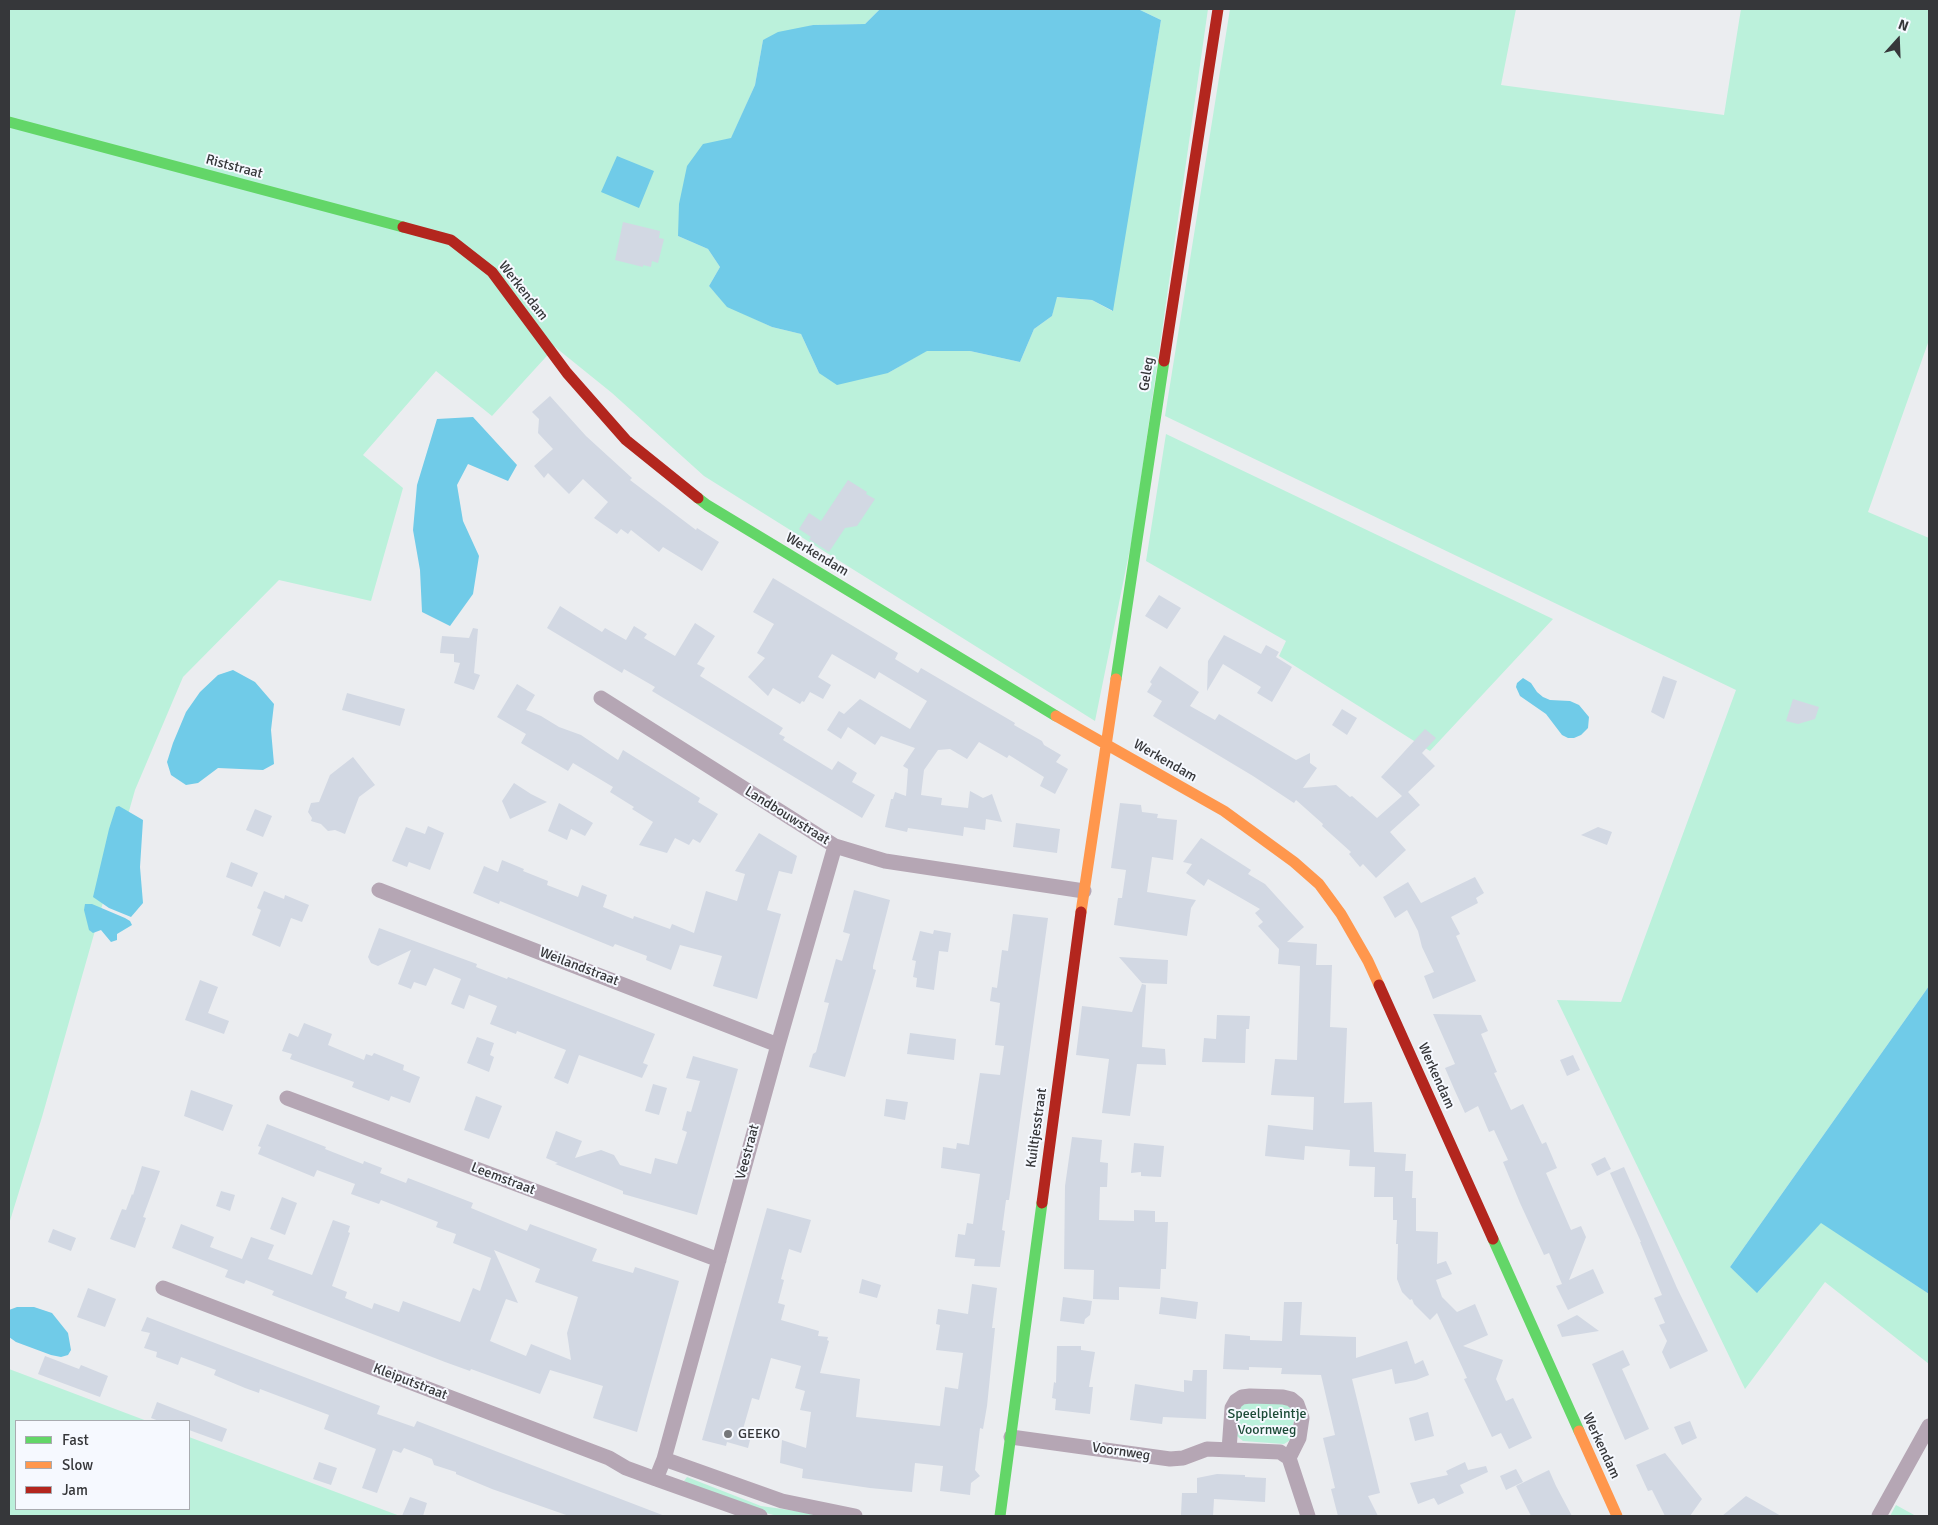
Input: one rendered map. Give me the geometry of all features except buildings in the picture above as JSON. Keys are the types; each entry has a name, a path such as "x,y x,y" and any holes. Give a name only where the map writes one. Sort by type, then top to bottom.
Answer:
{"street":[{"name":"Geleg","path":"1106,744 1218,9"},
{"name":"Riststraat","path":"9,122 451,240"},
{"name":"Werkendam","path":"451,240 492,272 567,373 626,440 707,505 1076,728 1224,811 1294,862 1319,884 1341,914 1368,961 1617,1516"},
{"name":"Landbouwstraat","path":"601,698 835,846 885,861 1084,890"},
{"name":"Kuiltjesstraat","path":"1000,1516 1084,890 1106,744"},
{"name":"Veestraat","path":"664,1459 835,846"},
{"name":"Weilandstraat","path":"379,890 778,1045"},
{"name":"Leemstraat","path":"287,1098 719,1260"},
{"name":"Kleiputstraat","path":"163,1288 600,1455 626,1468 760,1516"},
{"path":"1229,1450 1232,1408 1236,1401 1242,1397 1250,1396 1292,1399 1297,1404 1302,1418 1299,1438 1289,1458 1308,1516"},
{"path":"1879,1516 1929,1426"},
{"name":"Voornweg","path":"1011,1437 1170,1459 1183,1458 1207,1449 1280,1452 1289,1458"},
{"path":"656,1479 664,1459 782,1501 855,1516"}],"green space":[{"path":"9,9 880,9 865,24 813,25 763,40 755,85 731,139 703,145 678,236 708,249 720,267 709,286 727,306 772,327 801,334 819,373 888,373 926,351 970,351 1020,362 1034,329 1052,316 1056,297 1092,300 1112,311 1161,20 1138,9 1208,9 1133,534 1095,721 704,476 612,393 555,347 492,416 436,371 363,455 403,488 371,601 279,580 183,677 135,790 42,1117 9,1224"},
{"path":"1230,9 1516,9 1501,85 1724,115 1741,9 1929,9 1929,340 1868,512 1929,538 1929,986 1730,1267 1758,1292 1821,1222 1929,1294 1929,1364 1825,1282 1745,1389 1557,1000 1621,1002 1736,690 1165,416"},
{"path":"1166,434 1553,619 1430,751 1279,656 1286,641 1146,561"},
{"path":"9,1369 144,1420 15,1420 15,1510 190,1510 190,1437 400,1516 9,1516"},
{"name":"Speelpleintje Voornweg","path":"1245,1401 1289,1404 1295,1410 1292,1439 1284,1444 1243,1441 1238,1437 1235,1433 1237,1409"},
{"path":"687,1477 761,1506 832,1516 778,1516 753,1510 684,1481"},
{"path":"1896,1505 1916,1516 1890,1516"}],"water":[{"path":"880,9 1138,9 1161,20 1113,311 1092,300 1057,297 1052,316 1034,329 1020,362 970,351 927,351 888,373 837,385 819,373 801,334 772,327 727,307 709,286 720,267 708,249 678,236 679,204 687,166 703,144 731,138 755,85 763,40 778,32 813,25 865,24"},
{"path":"617,156 654,171 639,208 601,192"},
{"path":"473,417 517,465 508,481 468,464 457,485 463,521 479,556 473,594 450,626 422,612 420,570 413,530 417,485 437,419"},
{"path":"233,670 255,682 274,704 271,730 274,764 263,770 218,768 198,783 186,785 171,775 167,762 173,743 186,712 200,692 218,675"},
{"path":"1523,678 1531,683 1543,697 1550,700 1570,701 1579,705 1589,717 1588,728 1581,735 1574,738 1562,735 1546,714 1520,696 1516,687 1517,683"},
{"path":"119,806 143,820 140,867 143,903 131,917 109,908 93,897 109,829 116,807"},
{"path":"85,904 92,904 125,918 132,925 117,934 117,940 111,942 101,930 93,933 89,930 84,910"},
{"path":"1929,986 1929,1294 1821,1223 1757,1293 1730,1267"},
{"path":"17,1307 34,1307 52,1313 68,1333 71,1350 68,1355 61,1357 51,1355 16,1342 9,1337 9,1310"}],"traffic: fast":[{"path":"9,122 403,227"},
{"path":"1116,679 1164,361"},
{"path":"698,498 1056,716"},
{"path":"1000,1516 1042,1203"},
{"path":"1493,1239 1579,1431"}],"traffic: slow":[{"path":"1081,912 1116,679"},
{"path":"1056,716 1224,811 1294,862 1319,884 1341,914 1368,961 1379,985"},
{"path":"1579,1431 1617,1516"}],"traffic: jam":[{"path":"1164,361 1218,9"},
{"path":"403,227 451,240 492,272 567,373 626,440 698,498"},
{"path":"1042,1203 1081,912"},
{"path":"1379,985 1493,1239"}],"place":[{"name":"GEEKO","path":"728,1434"}]}
